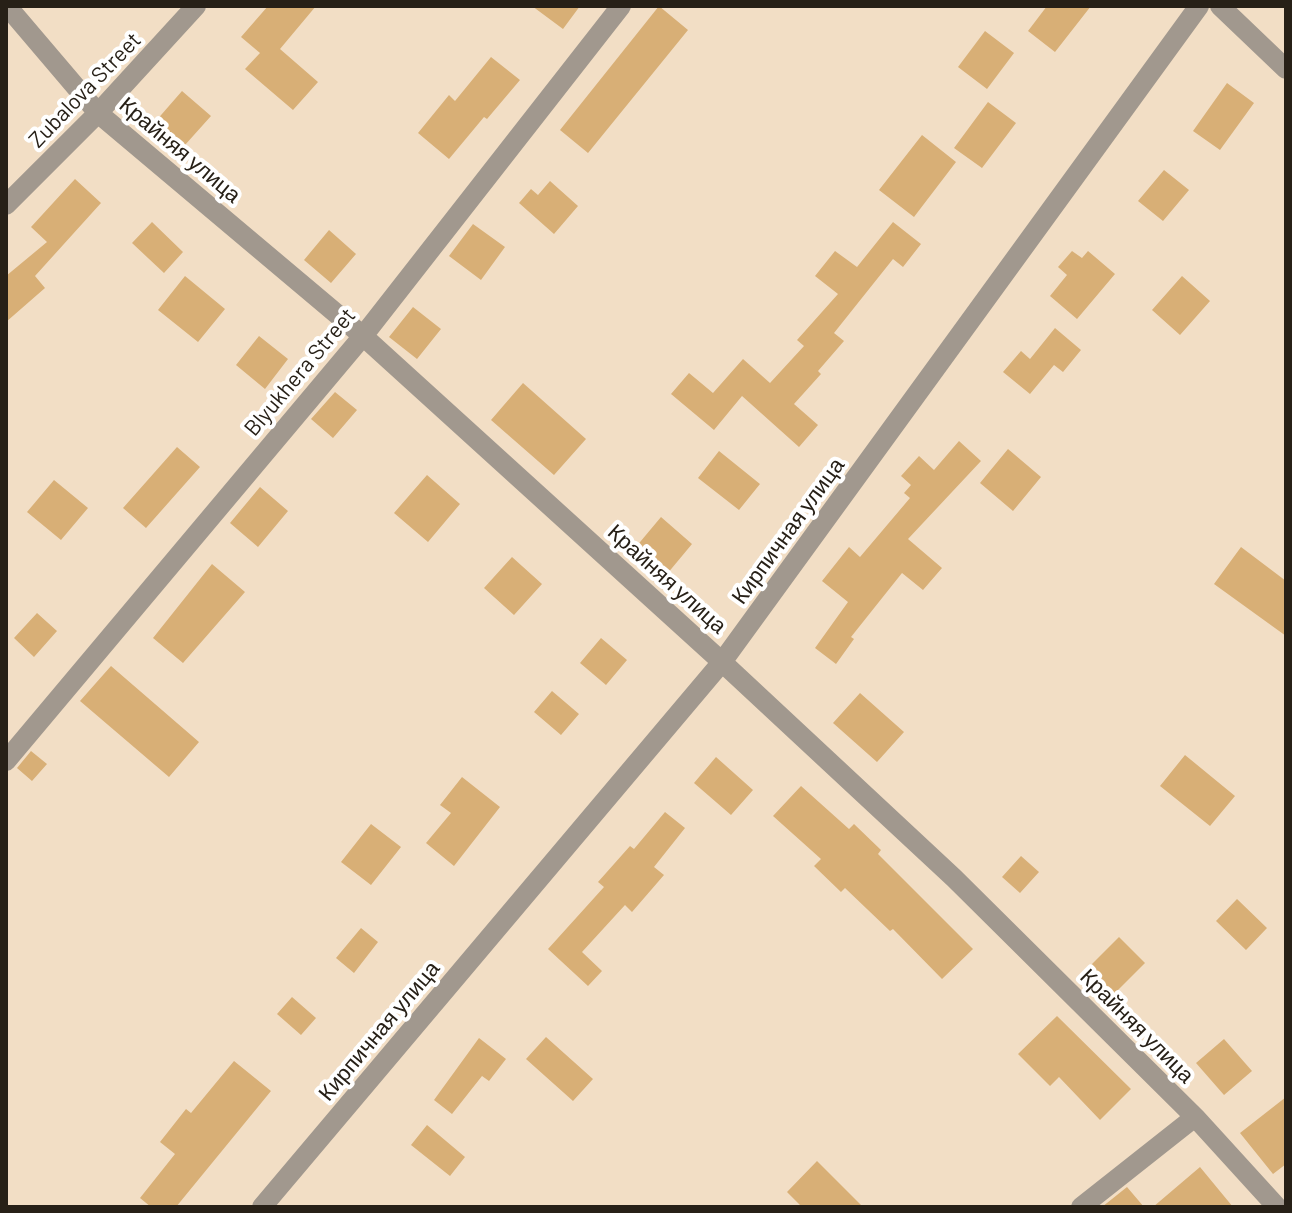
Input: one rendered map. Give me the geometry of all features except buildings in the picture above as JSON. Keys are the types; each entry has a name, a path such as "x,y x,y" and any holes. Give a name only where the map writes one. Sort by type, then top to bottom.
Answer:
{"street":[{"name":"Крайняя улица","path":"7,6 98,113 363,336 954,878 1195,1117 1277,1207"},
{"name":"Zubalova Street","path":"6,205 98,113 196,6"},
{"name":"Blyukhera Street","path":"6,761 363,336 621,6"},
{"name":"Кирпичная улица","path":"262,1207 722,662 1199,6"},
{"path":"1220,6 1286,69"},
{"path":"1081,1207 1195,1117"}]}
